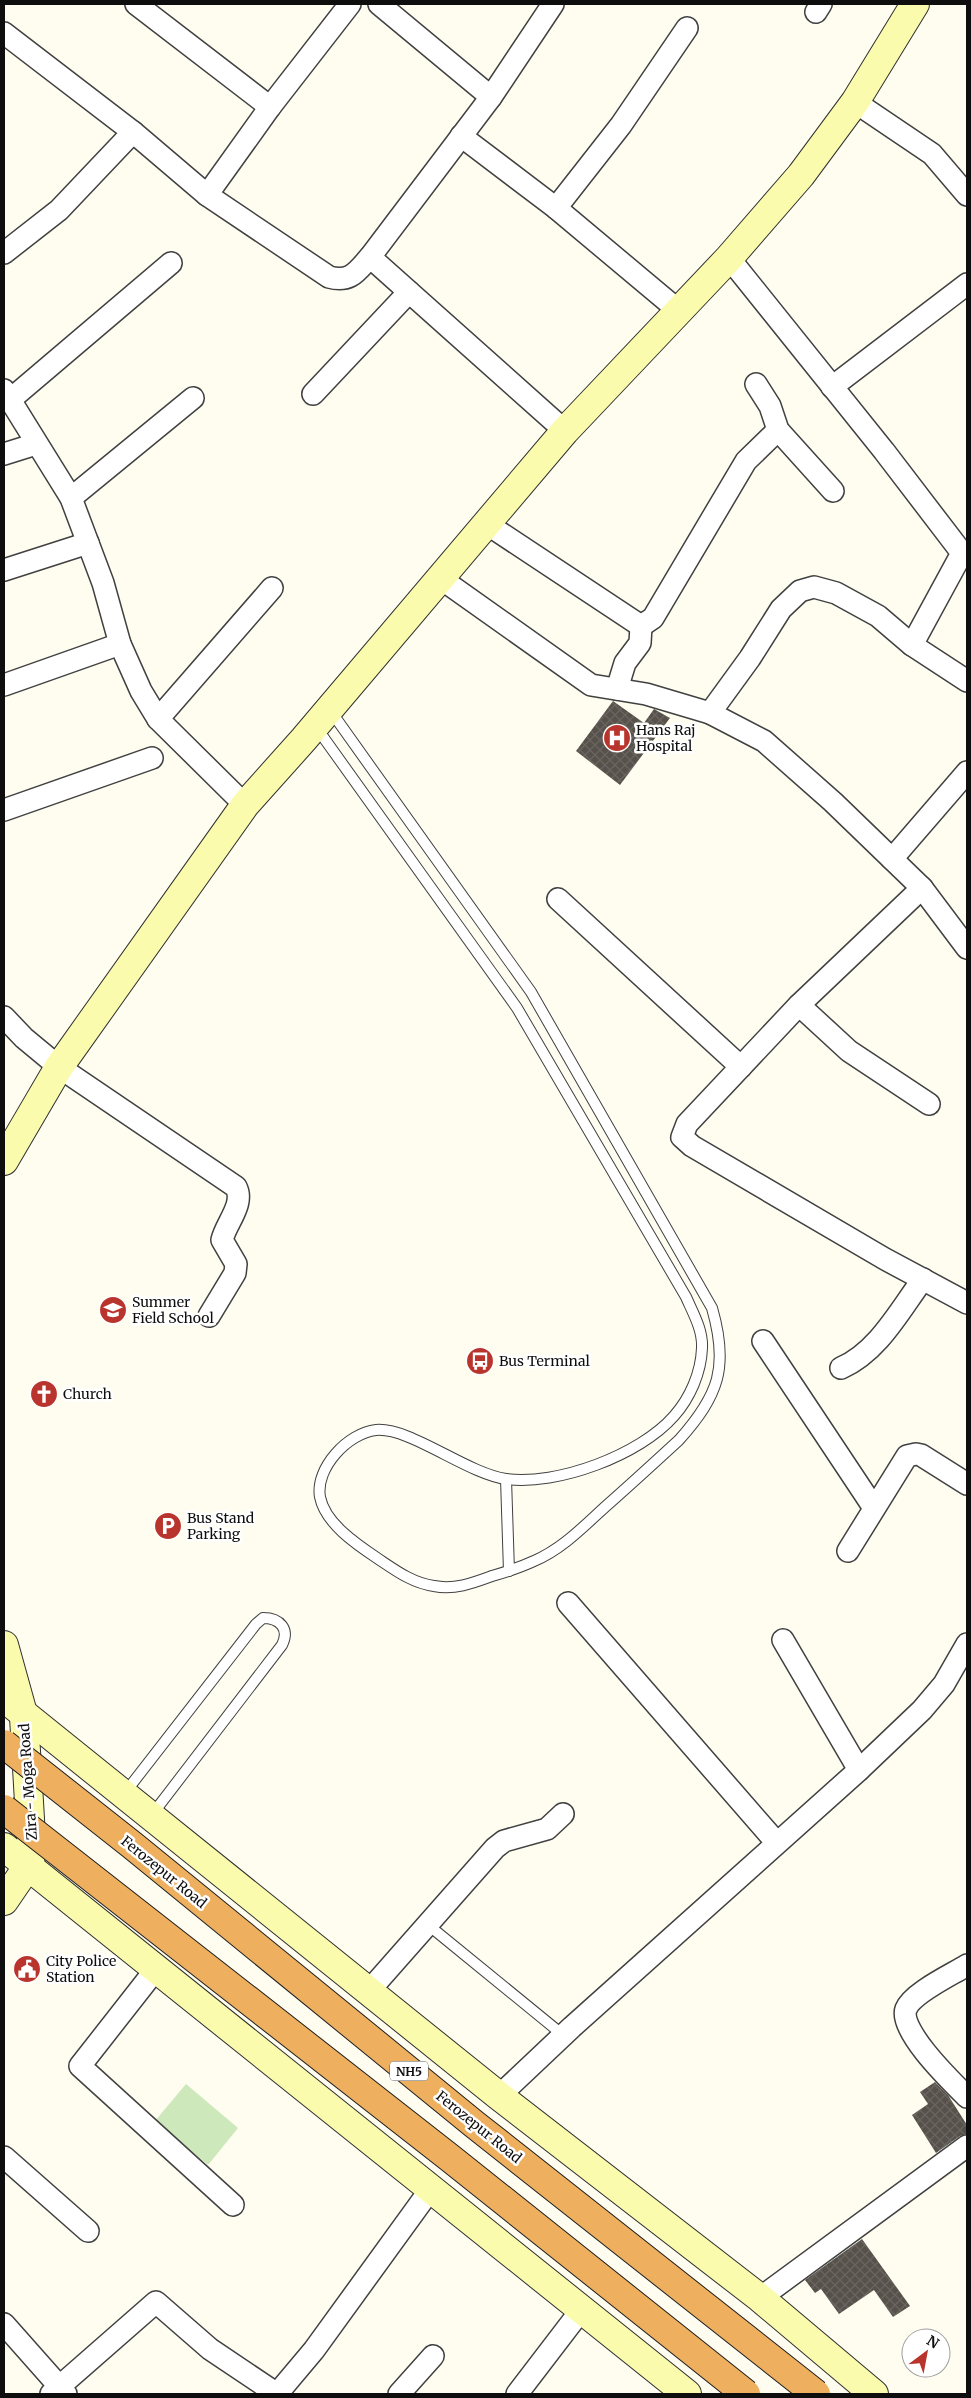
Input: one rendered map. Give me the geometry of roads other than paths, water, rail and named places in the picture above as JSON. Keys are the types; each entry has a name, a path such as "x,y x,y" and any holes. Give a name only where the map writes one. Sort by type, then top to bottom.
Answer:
{"highway":[{"name":"Ferozepur Road","path":"4,1744 140,1851 482,2130 816,2394"},
{"path":"4,1808 520,2213 746,2394"}],"street":[{"path":"136,4 270,107"},
{"path":"207,195 270,107 350,4"},
{"path":"379,4 491,97"},
{"path":"4,33 133,132 207,195 329,277 345,279 352,276 370,257 491,97 553,4"},
{"path":"4,1161 59,1067 245,805 322,718 565,431 729,258 817,155 854,102 915,4"},
{"path":"556,208 621,125 687,28"},
{"path":"854,102 932,154 967,195"},
{"path":"4,253 58,210 133,132"},
{"path":"461,136 556,208 679,310"},
{"path":"370,257 565,431"},
{"path":"729,258 965,554 912,645"},
{"path":"171,263 7,394 36,444 71,498 108,601 120,644 141,691 158,719 245,805"},
{"path":"832,387 967,284"},
{"path":"312,394 409,292"},
{"path":"756,384 770,406 778,430 833,491"},
{"path":"71,498 193,398"},
{"path":"641,626 653,618 746,461 778,430"},
{"path":"4,454 36,444"},
{"path":"487,524 641,626"},
{"path":"4,570 88,543"},
{"path":"440,578 591,685 646,694 710,713 764,741 922,888 966,945"},
{"path":"158,719 272,588"},
{"path":"710,713 750,658 781,609 800,591 814,588 836,593 878,616 912,645 967,681"},
{"path":"616,689 625,663 640,643 641,626"},
{"path":"4,685 120,644"},
{"path":"4,810 152,758"},
{"path":"892,859 967,772"},
{"path":"922,888 799,1005 687,1124 682,1137 686,1142 967,1303"},
{"path":"558,899 741,1067"},
{"path":"799,1005 849,1051 929,1104"},
{"path":"4,1017 24,1038 59,1067 236,1187 240,1194 239,1203 224,1230 222,1240 236,1264 235,1273 209,1316"},
{"path":"841,1368 853,1364 868,1352 923,1279"},
{"path":"763,1341 874,1508"},
{"path":"848,1551 904,1460 913,1454 921,1456 967,1484"},
{"path":"568,1603 776,1842"},
{"path":"783,1640 858,1770"},
{"path":"499,2096 749,1869 776,1842 858,1770 934,1698 967,1644"},
{"name":"Zira - Moga Road","path":"7,1657 9,1707 32,1835 32,1853 28,1866"},
{"path":"9,1707 151,1816 499,2096 760,2298 874,2394"},
{"path":"368,1992 495,1848 504,1841 547,1829 563,1814"},
{"path":"4,1847 687,2394"},
{"path":"4,1902 28,1866"},
{"path":"967,1965 914,1998 906,2008 904,2016 906,2025 940,2069 967,2097"},
{"path":"156,1969 80,2066 233,2205"},
{"path":"760,2298 967,2146"},
{"path":"4,2156 88,2231"},
{"path":"4,2324 59,2392 156,2302 210,2349 277,2394 314,2350 430,2190"},
{"path":"517,2394 582,2309"},
{"path":"399,2394 434,2356"}],"lane":[{"path":"322,718 531,992 708,1300 718,1328 722,1352 719,1373 713,1391 692,1426 574,1536 535,1561 461,1587 436,1587 419,1583 400,1574 347,1535 329,1516 320,1498 320,1492 324,1473 337,1454 361,1434 377,1430 408,1437 461,1464 506,1479 545,1478 594,1466 629,1449 659,1431 683,1405 700,1366 702,1336 686,1297 517,1008 322,718"},
{"path":"506,1479 509,1571"},
{"path":"123,1795 256,1624 264,1618 278,1621 284,1626 286,1637 282,1645 151,1816"},
{"path":"428,1924 563,2036"}],"place":[{"name":"Hans Raj Hospital","path":"617,738"},
{"name":"Summer Field School","path":"113,1310"},
{"name":"Bus Terminal","path":"480,1361"},
{"name":"Church","path":"44,1394"},
{"name":"Bus Stand Parking","path":"168,1526"},
{"name":"City Police Station","path":"27,1969"}]}
